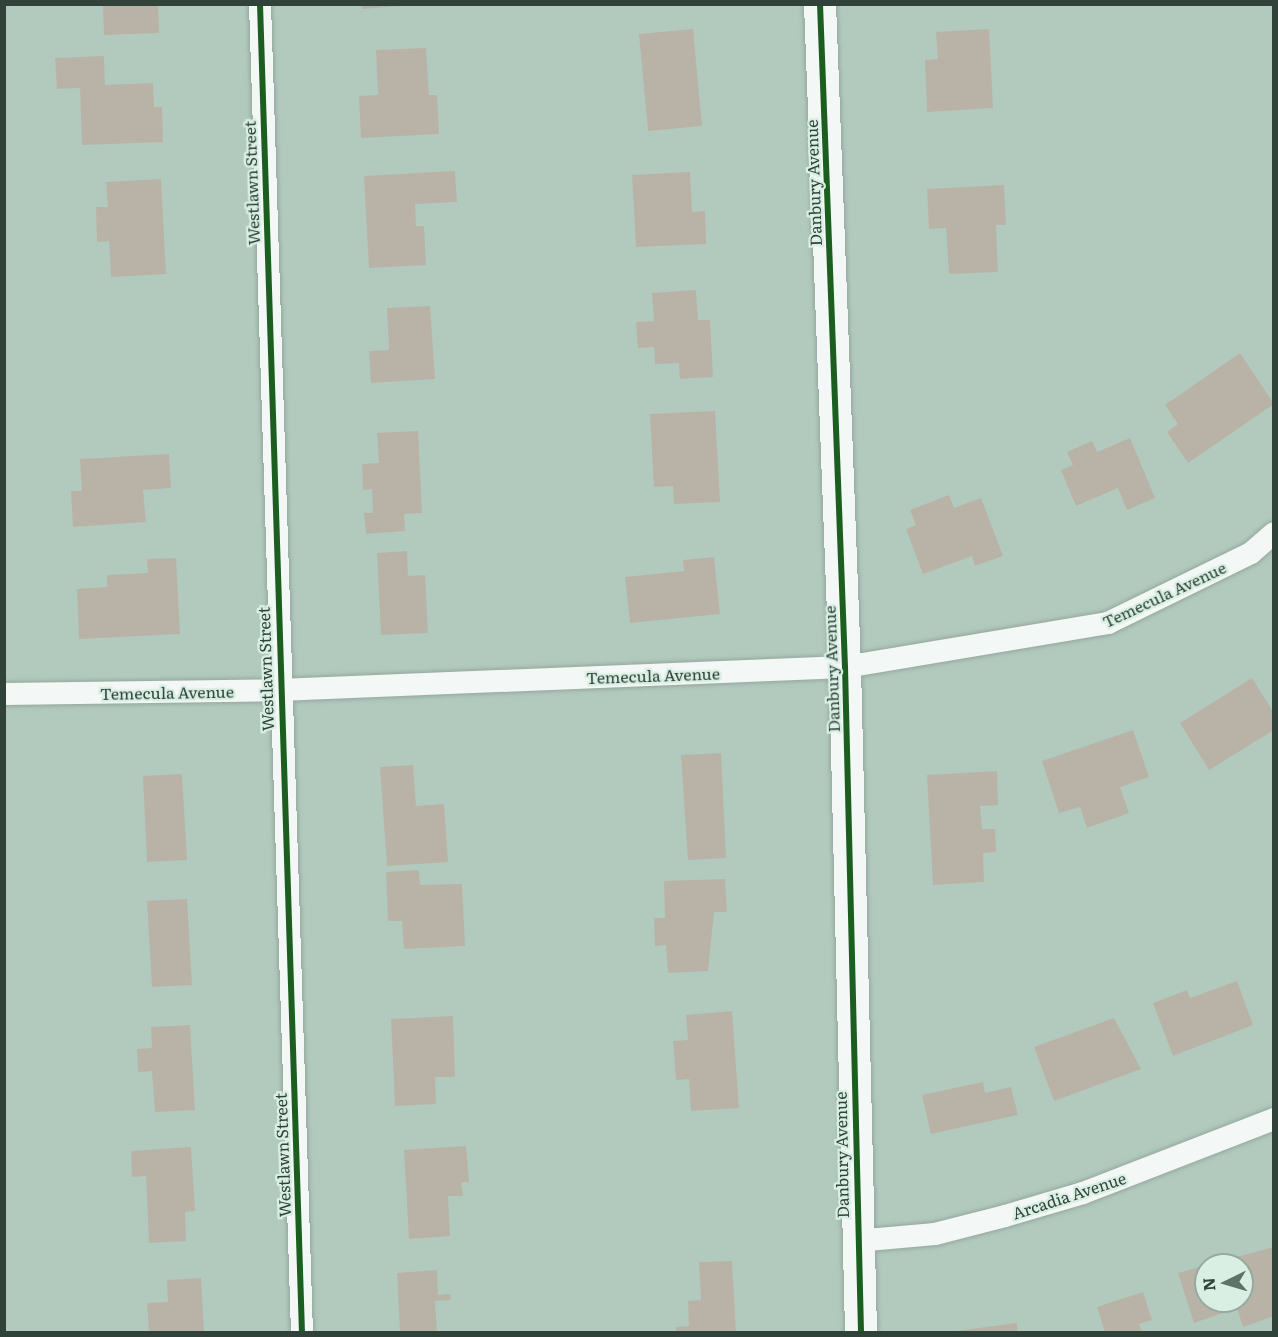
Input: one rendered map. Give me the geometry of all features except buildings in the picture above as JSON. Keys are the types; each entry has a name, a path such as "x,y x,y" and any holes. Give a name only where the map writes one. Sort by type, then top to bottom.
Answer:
{"street":[{"name":"Westlawn Street","path":"260,4 279,690 302,1332"},
{"name":"Danbury Avenue","path":"820,4 845,667 856,1241 861,1332"},
{"name":"Temecula Avenue","path":"4,694 279,690 845,667 1108,624 1251,552 1274,533"},
{"name":"Arcadia Avenue","path":"856,1241 935,1234 1017,1213 1083,1193 1274,1119"}],"cycle path":[{"path":"260,4 302,1332"},
{"path":"820,4 845,667 861,1332"}]}
